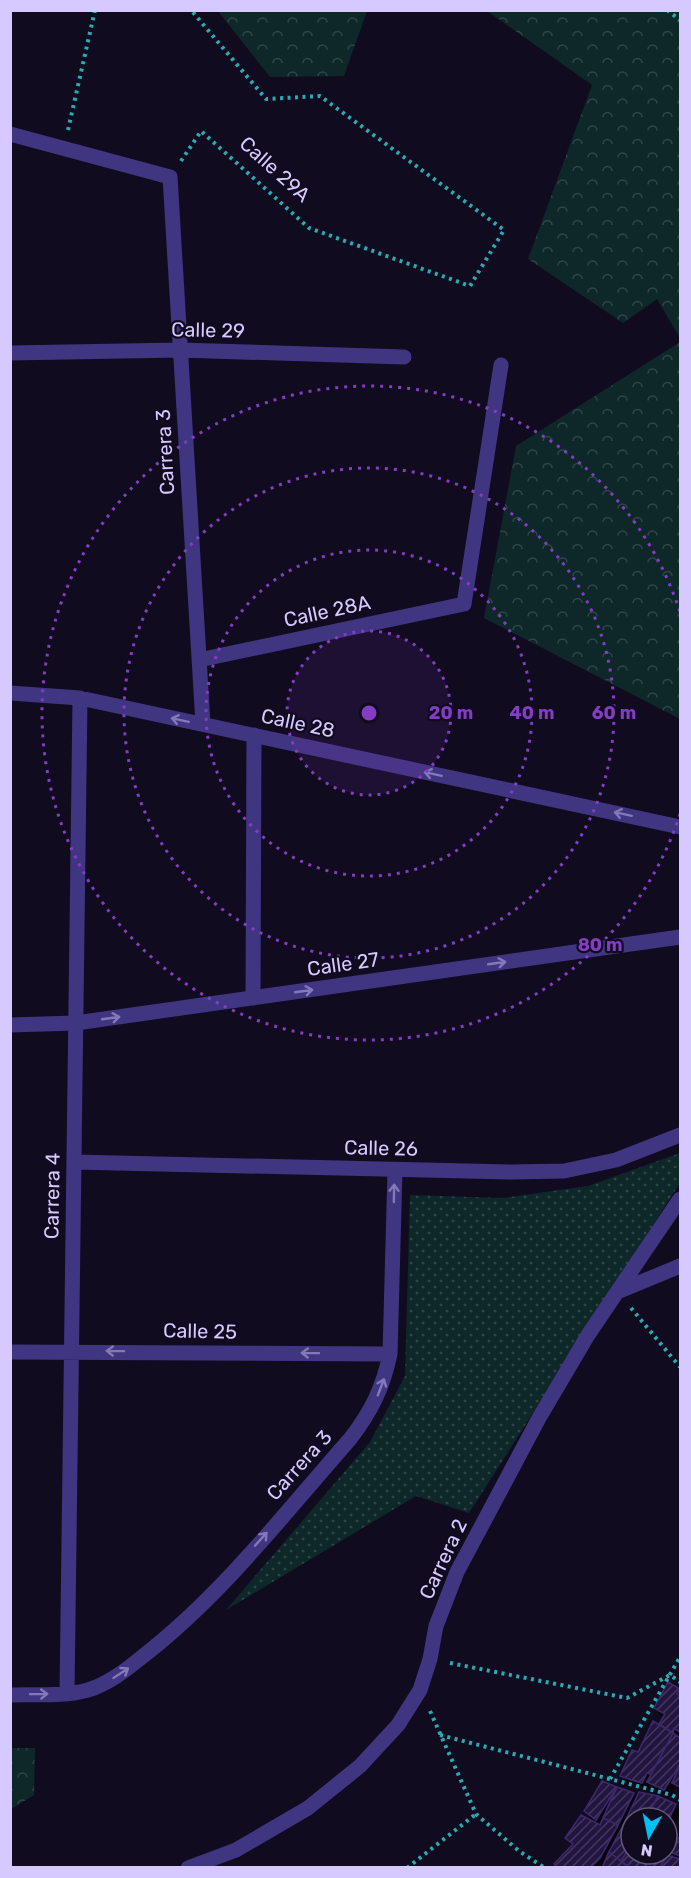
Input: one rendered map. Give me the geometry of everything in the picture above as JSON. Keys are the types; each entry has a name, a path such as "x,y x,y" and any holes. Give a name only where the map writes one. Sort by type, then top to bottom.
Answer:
{"street":[{"path":"10,134 170,177"},
{"name":"Carrera 3","path":"170,177 203,724"},
{"name":"Calle 29","path":"10,353 180,350 404,357"},
{"name":"Calle 28A","path":"198,660 464,604 501,365"},
{"name":"Calle 28","path":"10,693 80,698 681,827"},
{"name":"Carrera 4","path":"67,1694 80,698"},
{"path":"253,998 254,735"},
{"name":"Calle 27","path":"10,1025 76,1023 681,937"},
{"name":"Calle 26","path":"74,1162 394,1170 564,1171 616,1160 681,1135"},
{"name":"Carrera 3","path":"10,1695 67,1694 88,1690 120,1674 198,1610 351,1439 369,1414 384,1384 390,1354 394,1170"},
{"name":"Carrera 2","path":"188,1868 236,1850 308,1808 360,1766 398,1725 420,1690 430,1659 436,1626 457,1572 539,1418 588,1335 681,1199"},
{"path":"617,1292 681,1266"},
{"name":"Calle 25","path":"10,1352 72,1350 390,1354"}],"path":[{"path":"63,148 95,10"},
{"name":"Calle 29A","path":"170,177 201,131 309,228 470,286 504,230 320,96 266,99 191,10"},
{"path":"667,10 681,20"},
{"path":"617,1292 681,1367"},
{"path":"610,1779 681,1657"},
{"path":"430,1659 627,1698 670,1675"},
{"path":"670,1675 681,1682"},
{"path":"420,1690 476,1814 519,1851 545,1868"},
{"path":"440,1735 672,1795 681,1800"},
{"path":"407,1868 476,1814"}],"green space":[{"path":"218,11 367,11 344,76 270,77"},
{"path":"487,11 680,11 680,338 657,299 623,323 528,259 592,85"},
{"path":"680,342 680,719 484,618 516,446"},
{"path":"680,1153 680,1183 469,1513 416,1496 226,1610 370,1442 405,1376 410,1195 502,1198 588,1186"},
{"path":"11,1748 35,1748 34,1795 11,1809"}],"building":[{"path":"668,1682 680,1689 677,1694 680,1696 680,1732 674,1728 673,1733 659,1724 665,1714 654,1708"},
{"path":"653,1721 673,1733 651,1774 647,1773 642,1783 620,1776 632,1750 638,1752"},
{"path":"673,1733 680,1738 680,1764 664,1790 647,1782"},
{"path":"680,1765 680,1787 672,1783"},
{"path":"602,1781 617,1787 596,1820 584,1811"},
{"path":"617,1787 634,1793 628,1806 619,1806 618,1825 603,1818"},
{"path":"639,1792 658,1796 653,1806 632,1806"},
{"path":"658,1796 676,1804 675,1806 653,1806"},
{"path":"581,1815 600,1825 603,1818 618,1825 600,1858 590,1868 558,1868 554,1864 573,1844 565,1838"},
{"path":"619,1833 619,1860 609,1852"},
{"path":"609,1852 619,1860 619,1866 629,1867 602,1868"},
{"path":"680,1859 680,1868 660,1868 661,1866 679,1866"},
{"path":"627,1866 661,1866 660,1868 629,1868"}]}
